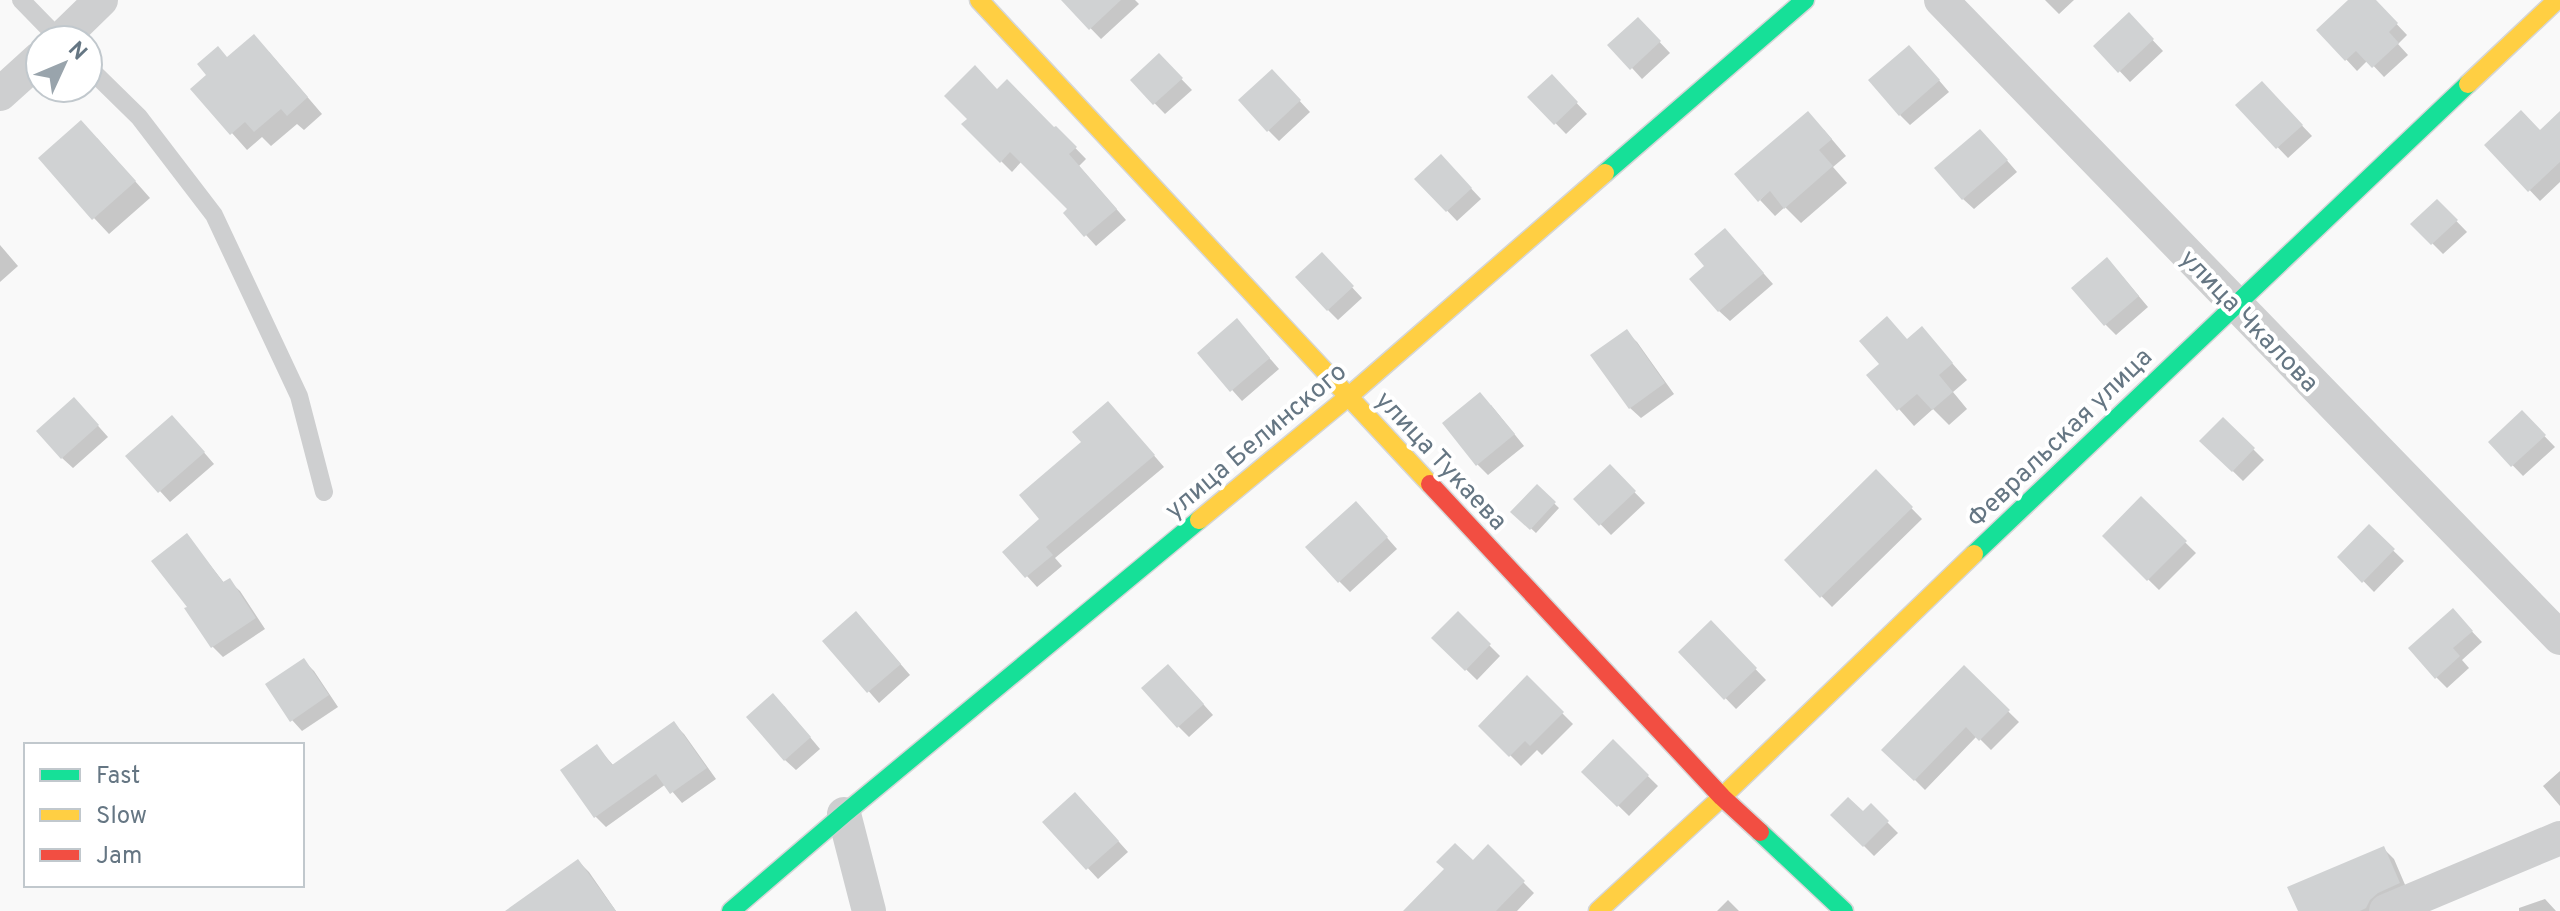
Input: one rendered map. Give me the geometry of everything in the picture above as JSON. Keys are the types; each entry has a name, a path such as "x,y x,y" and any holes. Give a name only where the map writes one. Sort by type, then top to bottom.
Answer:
{"street":[{"path":"76,24 101,0"},
{"name":"улица Тукаева","path":"979,0 1722,797 1844,911"},
{"name":"улица Белинского","path":"731,911 1348,397 1805,0"},
{"name":"улица Чкалова","path":"1941,0 2560,638"},
{"name":"Февральская улица","path":"1598,911 1722,797 2235,304 2557,0"},
{"path":"0,94 24,72"},
{"path":"844,814 869,911"},
{"path":"2386,911 2560,838"}],"lane":[{"path":"21,0 44,24"},
{"path":"104,83 139,117 214,215 299,396 324,492"}],"building":[{"path":"1061,0 1121,0 1089,30"},
{"path":"2348,0 2376,0 2398,23 2389,32 2399,43 2372,68 2356,51 2345,61 2316,30"},
{"path":"2129,12 2154,39 2118,73 2093,46"},
{"path":"1638,17 1661,41 1630,70 1607,45"},
{"path":"254,34 308,97 287,116 281,109 254,132 245,122 230,135 190,89 206,75 197,64 218,46 227,57"},
{"path":"1909,45 1940,80 1899,116 1868,80"},
{"path":"1159,53 1183,78 1153,105 1130,80"},
{"path":"975,65 997,89 1007,79 1077,147 1069,154 1117,209 1084,237 1063,213 1067,209 1010,152 1000,163 961,124 967,119 944,96"},
{"path":"1272,69 1301,100 1267,132 1238,100"},
{"path":"1552,74 1578,102 1554,125 1527,97"},
{"path":"2262,81 2303,125 2276,149 2235,105"},
{"path":"2521,110 2540,130 2560,111 2560,162 2528,192 2484,145"},
{"path":"1808,111 1832,139 1819,150 1833,166 1784,209 1770,191 1758,202 1734,174"},
{"path":"81,120 136,181 92,220 38,158"},
{"path":"1980,129 2008,160 1962,200 1934,168"},
{"path":"1441,154 1472,188 1446,212 1414,179"},
{"path":"2437,199 2458,220 2431,245 2410,224"},
{"path":"1725,228 1764,273 1718,312 1689,279 1704,266 1694,254"},
{"path":"1322,252 1354,286 1327,311 1295,277"},
{"path":"2107,257 2139,296 2104,326 2071,288"},
{"path":"1887,316 1907,339 1922,326 1953,363 1939,375 1953,392 1932,410 1917,394 1897,411 1866,375 1879,364 1859,341"},
{"path":"1237,318 1270,358 1230,392 1197,353"},
{"path":"1627,329 1665,383 1629,409 1590,355"},
{"path":"1480,392 1515,434 1476,466 1442,423"},
{"path":"74,397 99,425 61,459 36,431"},
{"path":"1108,401 1155,455 1046,547 1053,555 1025,578 1002,552 1039,519 1019,495 1081,442 1072,432"},
{"path":"2522,410 2546,435 2511,467 2488,442"},
{"path":"172,415 205,452 158,493 125,456"},
{"path":"2223,417 2255,448 2232,472 2199,441"},
{"path":"1610,464 1636,491 1599,526 1573,499"},
{"path":"1876,469 1913,507 1820,598 1784,560"},
{"path":"1537,484 1556,502 1530,530 1510,512"},
{"path":"2141,496 2187,541 2147,581 2102,536"},
{"path":"1356,501 1388,537 1338,583 1305,547"},
{"path":"2369,524 2395,549 2362,583 2337,557"},
{"path":"187,533 223,582 230,578 256,618 211,648 184,608 187,607 151,561"},
{"path":"2453,608 2473,631 2453,648 2460,656 2435,679 2408,648"},
{"path":"856,611 901,664 867,693 822,641"},
{"path":"1458,611 1491,644 1465,671 1431,638"},
{"path":"1711,620 1757,668 1724,700 1678,652"},
{"path":"304,658 329,695 290,722 265,684"},
{"path":"1168,664 1204,704 1177,728 1141,688"},
{"path":"1964,665 2010,710 1979,741 1966,727 1914,781 1881,750"},
{"path":"1527,675 1564,712 1530,746 1525,741 1509,757 1478,726"},
{"path":"773,693 811,737 784,761 746,717"},
{"path":"674,721 707,768 670,794 656,774 594,818 560,770 597,744 612,765"},
{"path":"1613,739 1649,775 1617,807 1581,772"},
{"path":"1075,792 1119,841 1086,870 1042,822"},
{"path":"1848,797 1863,811 1871,803 1889,821 1863,847 1830,815"},
{"path":"1455,843 1473,860 1488,844 1525,881 1496,911 1403,911 1444,869 1436,862"},
{"path":"2384,846 2400,883 2378,893 2360,911 2298,911 2287,887"},
{"path":"578,859 616,911 505,911"}],"traffic: fast":[{"path":"1605,173 1805,0"},
{"path":"1974,554 2468,84"},
{"path":"731,911 1199,520"},
{"path":"1760,832 1844,911"}],"traffic: slow":[{"path":"979,0 1430,484"},
{"path":"2468,84 2557,0"},
{"path":"1199,520 1348,397 1605,173"},
{"path":"1598,911 1722,797 1974,554"}],"traffic: jam":[{"path":"1430,484 1722,797 1760,832"}]}
